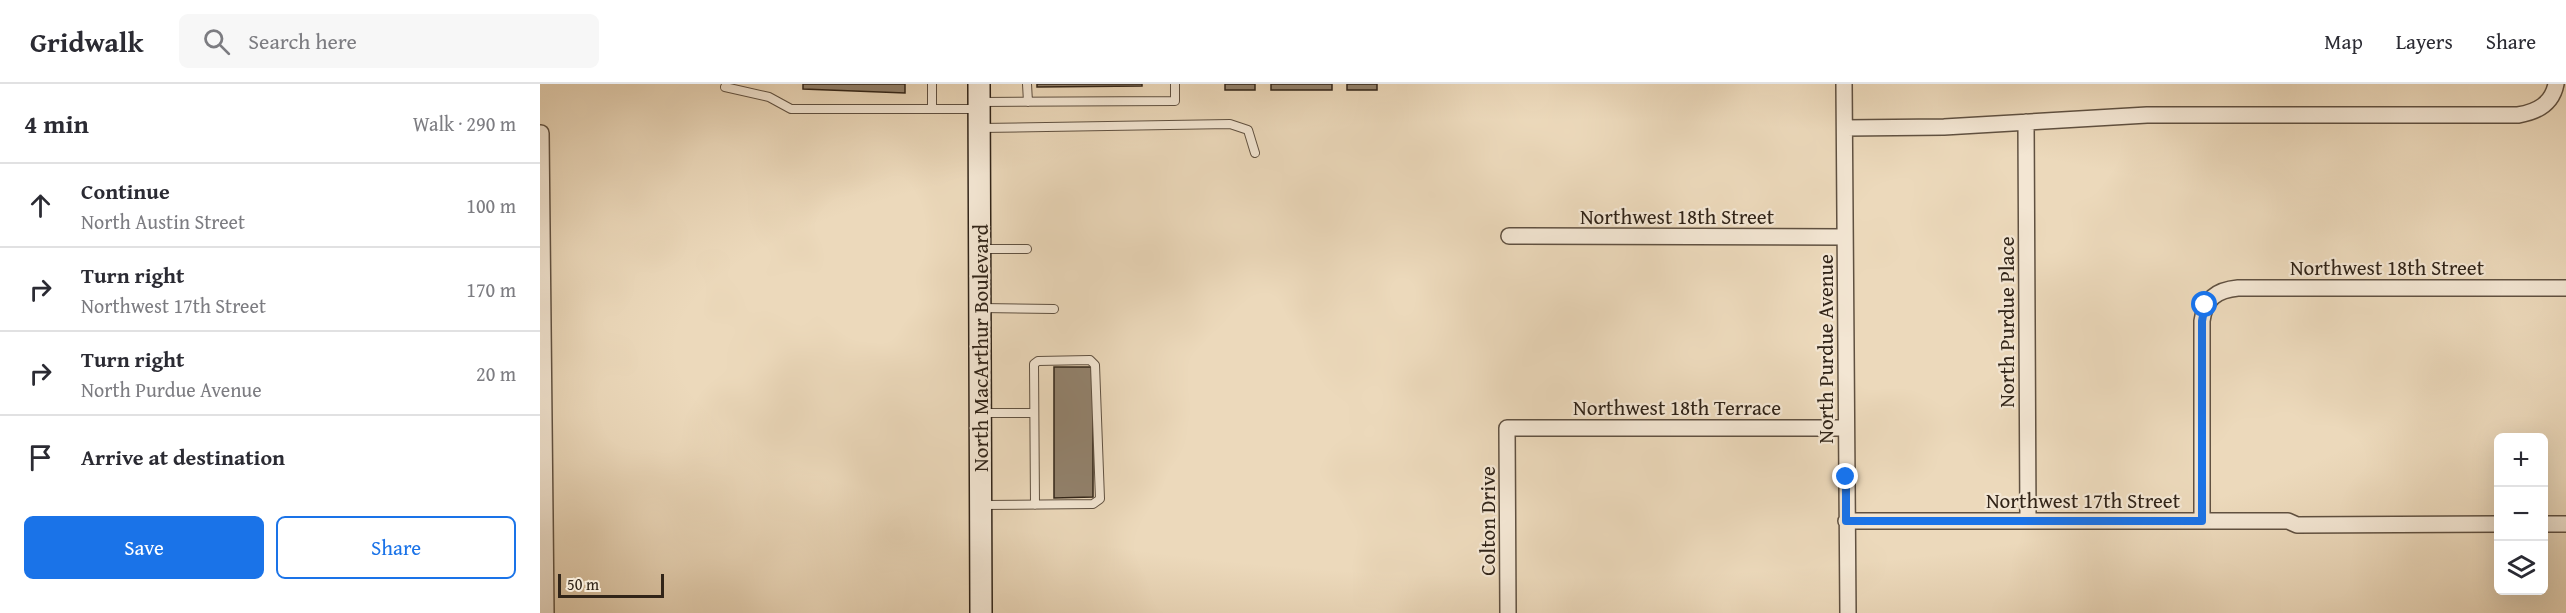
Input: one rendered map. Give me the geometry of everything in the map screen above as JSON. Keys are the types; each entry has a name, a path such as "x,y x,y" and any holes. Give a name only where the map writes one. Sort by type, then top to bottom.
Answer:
{"main road":[{"name":"North MacArthur Boulevard","path":"979,105 981,613"}],"street":[{"name":"North Purdue Avenue","path":"1844,84 1848,613"},
{"path":"1845,128 1944,127 2147,115 2518,115 2532,112 2550,99 2556,84"},
{"name":"North Purdue Place","path":"2026,122 2028,521"},
{"path":"541,134 546,613"},
{"name":"Northwest 18th Street","path":"1509,236 1845,237"},
{"name":"Northwest 18th Street","path":"2202,521 2202,321 2205,305 2218,292 2238,288 2566,288"},
{"name":"Northwest 18th Terrace","path":"1507,428 1846,428"},
{"name":"Colton Drive","path":"1507,428 1508,613"},
{"name":"Northwest 17th Street","path":"1846,521 2288,521 2296,525 2494,524"},
{"path":"2548,524 2566,524"}],"lane":[{"path":"932,84 932,109"},
{"path":"1028,84 1028,102"},
{"path":"725,87 770,97 791,109 932,109 1028,102 1175,101 1175,84"},
{"path":"979,105 1230,124 1248,130 1255,153"},
{"path":"980,249 1027,249"},
{"path":"980,308 1054,309"},
{"path":"981,506 1093,504 1100,499 1095,365 1090,360 1038,361 1034,364 1035,505"},
{"path":"980,412 1034,413"}],"building":[{"path":"803,84 905,84 905,93 803,89"},
{"path":"1037,84 1142,84 1142,86 1037,87"},
{"path":"1225,84 1255,84 1255,90 1225,90"},
{"path":"1271,84 1332,84 1332,90 1271,90"},
{"path":"1347,84 1377,84 1377,90 1347,90"},
{"path":"1054,367 1093,367 1093,497 1054,498"}],"route":[{"path":"1846,477 1846,521 2202,521 2202,321 2205,305"}]}
